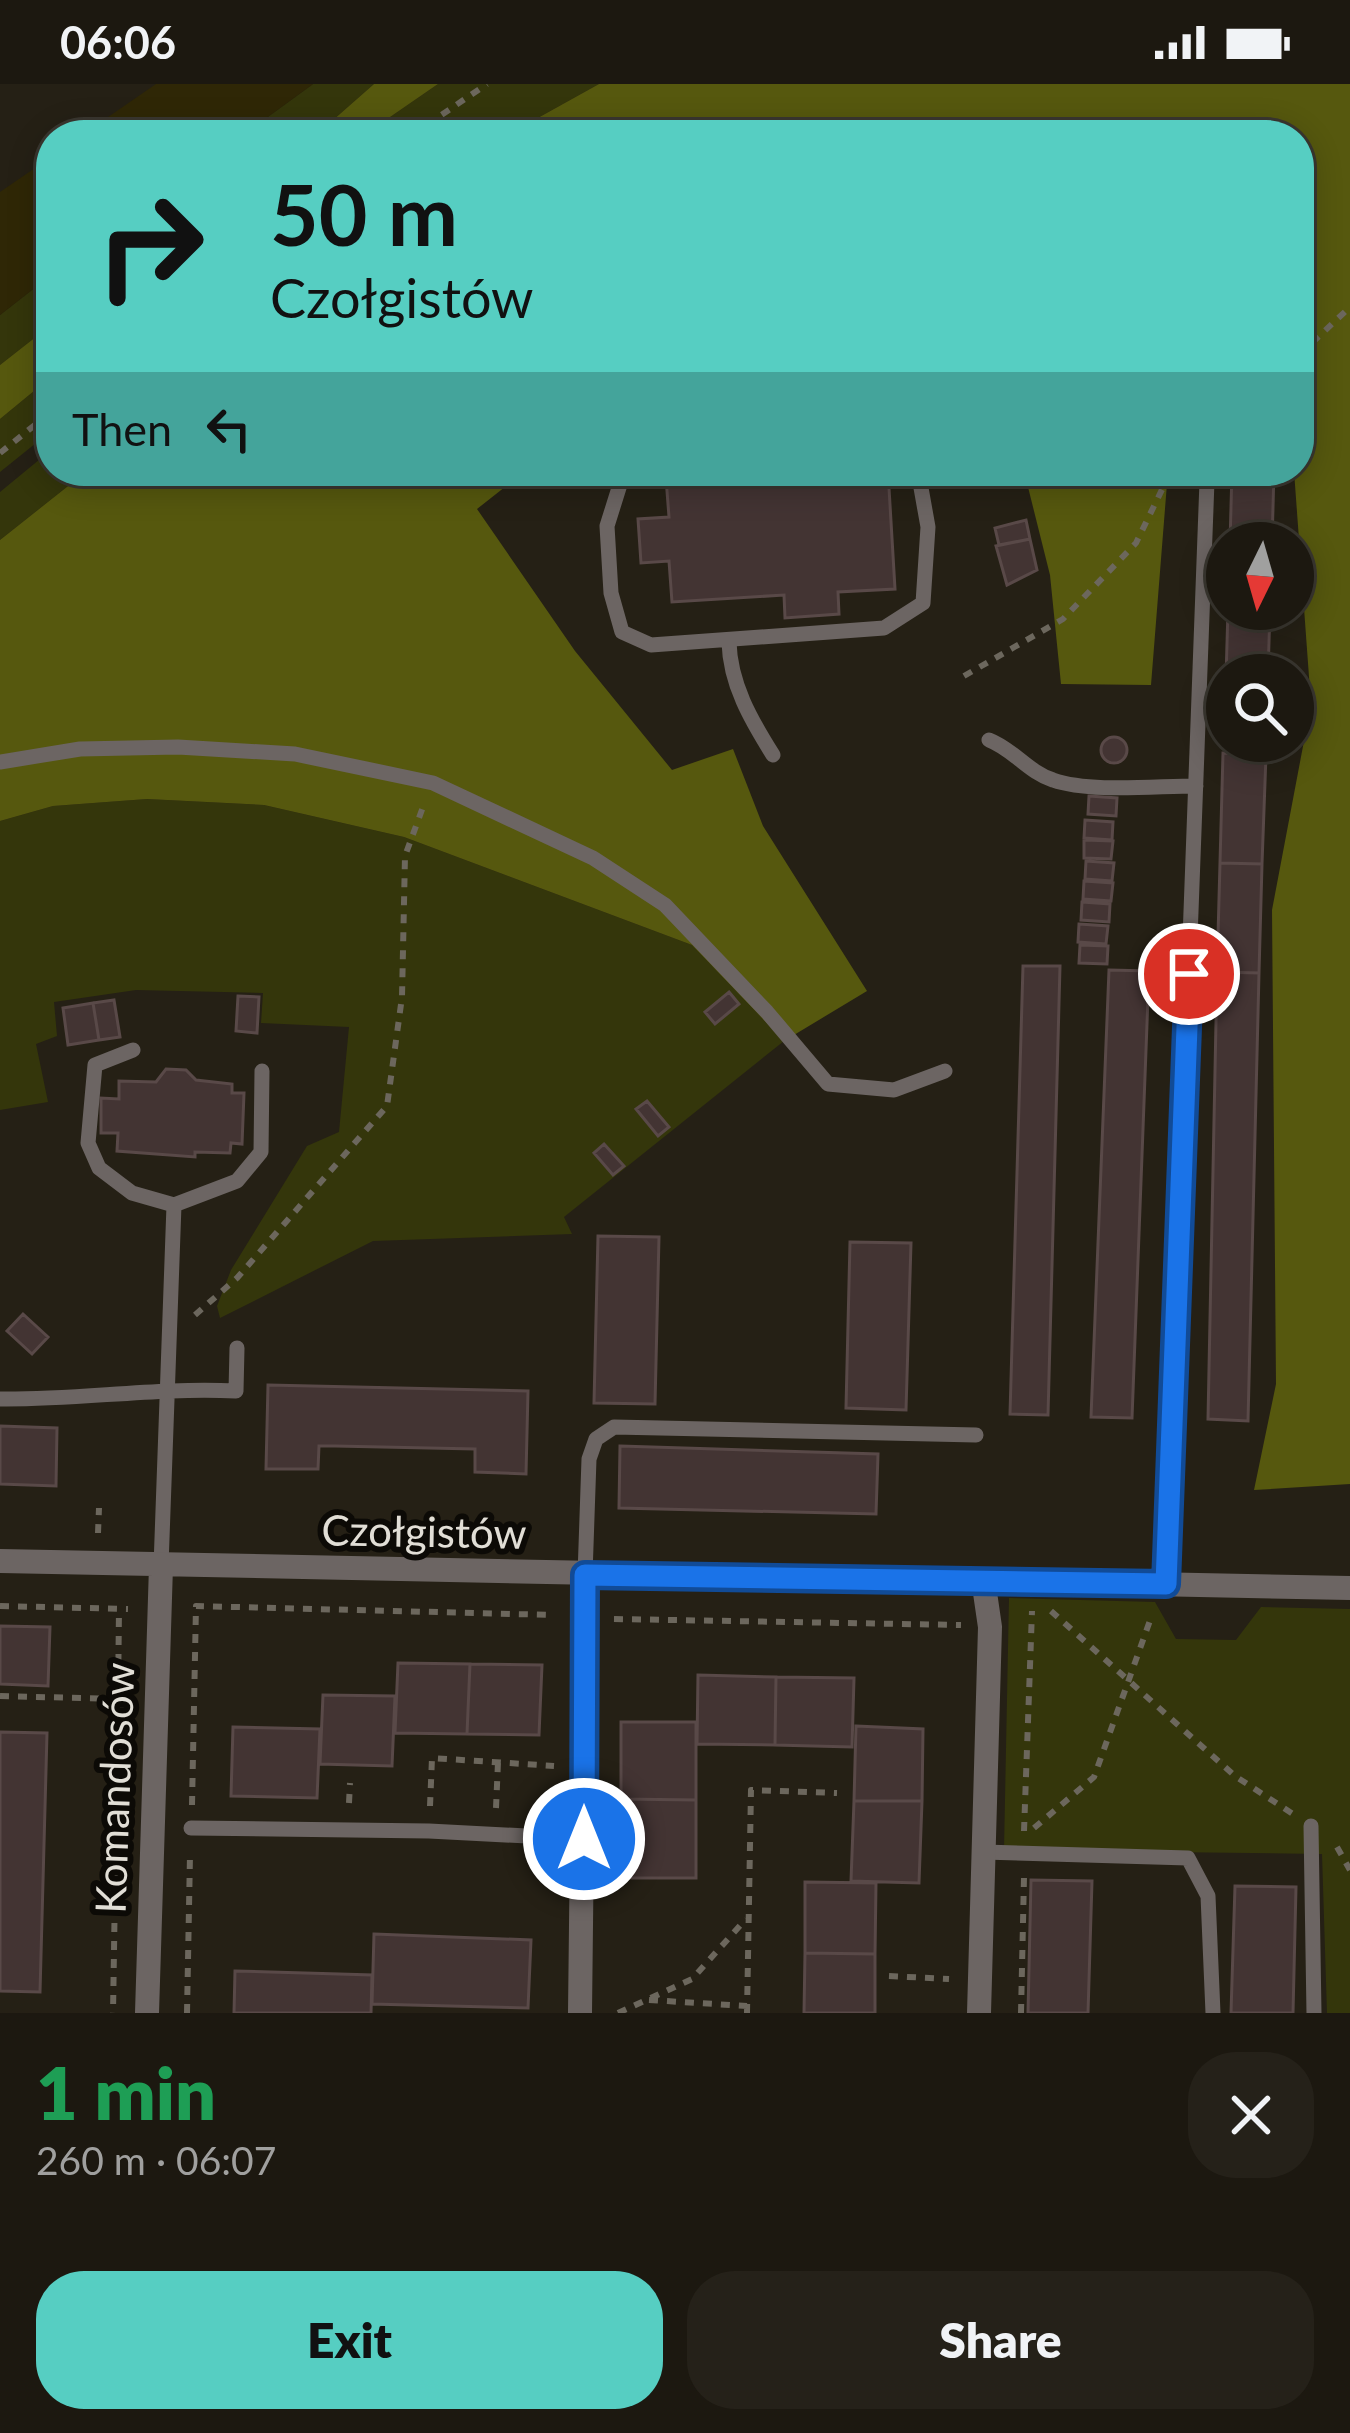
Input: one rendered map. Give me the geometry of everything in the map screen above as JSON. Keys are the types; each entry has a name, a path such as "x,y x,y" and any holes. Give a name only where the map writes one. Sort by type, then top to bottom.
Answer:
{"street":[{"name":"Czołgistów","path":"0,1561 1350,1588"},
{"name":"Komandosów","path":"148,2013 161,1566"},
{"path":"580,2013 585,1575"},
{"path":"979,2013 990,1627 983,1579"}],"lane":[{"path":"619,486 607,526 611,592 622,632 651,645 884,628 923,603 928,527 921,486"},
{"path":"1161,1584 1207,486"},
{"path":"729,641 730,661 748,714 772,755"},
{"path":"989,740 1007,747 1050,780 1196,786"},
{"path":"0,762 80,749 178,747 295,754 434,783 593,858 665,904 828,1084 894,1090 945,1070"},
{"path":"133,1050 95,1065 88,1143 98,1168 131,1192 174,1205 237,1181 261,1152 262,1071"},
{"path":"161,1566 174,1205"},
{"path":"0,1399 96,1397 169,1389 236,1391 237,1348"},
{"path":"585,1575 589,1459 596,1439 614,1427 976,1435"},
{"path":"1311,1826 1314,2013"},
{"path":"191,1828 429,1831 584,1839"},
{"path":"983,1852 1188,1858 1208,1896 1213,2013"}],"path":[{"path":"434,120 487,84"},
{"path":"1314,341 1350,308"},
{"path":"0,452 36,424"},
{"path":"964,676 1063,619 1136,543 1164,486"},
{"path":"171,1322 186,1323 237,1278 387,1106 402,997 405,856 434,783"},
{"path":"1161,1584 1129,1684 1094,1777 1024,1837 1032,1606 1048,1608 1129,1684 1235,1776 1337,1846 1350,1870"},
{"path":"0,1606 134,1610"},
{"path":"187,2013 196,1606 961,1625"},
{"path":"113,2013 119,1609"},
{"path":"0,1696 118,1699"},
{"path":"429,1831 432,1758 554,1766"},
{"path":"495,1823 498,1762"},
{"path":"646,2000 747,2010 751,1790 837,1793"},
{"path":"1021,2013 1024,1852"},
{"path":"619,2013 692,1979 748,1916"},
{"path":"889,1976 949,1979 949,1996"}],"shaded area":[{"path":"313,84 374,84 333,120 264,120"},
{"path":"374,84 438,84 386,120 333,120"},
{"path":"438,84 599,84 534,120 386,120"},
{"path":"599,84 1350,84 1350,1484 1254,1490 1276,1384 1272,910 1300,762 1314,762 1314,654 1307,654 1306,630 1314,630 1314,522 1298,522 1295,486 1314,486 1314,120 534,120"},
{"path":"36,287 36,337 0,365 0,315"},
{"path":"36,337 36,389 0,419 0,365"},
{"path":"36,389 36,443 0,472 0,419"},
{"path":"36,462 36,486 68,486 0,540 0,492"},
{"path":"68,486 506,486 477,509 575,651 672,770 733,749 763,826 867,991 784,1041 692,945 404,837 264,805 147,799 53,806 0,821 0,540"},
{"path":"1028,486 1167,486 1151,685 1061,684 1050,575"},
{"path":"147,799 264,805 404,837 692,945 784,1041 564,1217 572,1234 373,1241 220,1318 217,1306 231,1270 307,1146 339,1132 349,1027 261,1023 263,993 136,990 54,1002 57,1036 36,1044 48,1102 0,1110 0,821 53,806"},
{"path":"1009,1598 1155,1602 1176,1639 1236,1640 1261,1607 1350,1609 1350,2013 1327,2013 1322,1854 1004,1850"}],"sand":[{"path":"156,84 313,84 264,120 104,120"},
{"path":"36,167 36,287 0,315 0,192"}],"building":[{"path":"667,486 889,486 895,589 838,592 839,614 785,618 784,595 672,602 669,561 641,563 638,519 669,517"},
{"path":"1232,486 1274,486 1273,522 1231,522"},
{"path":"1026,520 1030,539 999,545 995,528"},
{"path":"1030,539 1037,570 1007,585 996,546"},
{"path":"1227,630 1269,630 1269,654 1227,654"},
{"path":"1114,737 1124,740 1124,760 1114,763 1104,760 1101,750 1104,740"},
{"path":"1223,762 1266,762 1262,864 1220,863"},
{"path":"1089,796 1117,798 1116,816 1088,814"},
{"path":"1085,820 1113,822 1112,840 1084,838"},
{"path":"1084,840 1113,841 1111,859 1084,858"},
{"path":"1086,861 1114,863 1112,881 1085,879"},
{"path":"1220,863 1262,864 1259,973 1217,972"},
{"path":"1084,881 1113,883 1111,901 1083,899"},
{"path":"1082,902 1110,904 1109,922 1081,920"},
{"path":"1079,924 1108,926 1106,944 1078,942"},
{"path":"1080,945 1108,946 1107,964 1079,963"},
{"path":"1023,966 1060,966 1048,1415 1010,1414"},
{"path":"1109,970 1149,971 1132,1418 1091,1417"},
{"path":"1217,972 1259,973 1248,1421 1208,1419"},
{"path":"729,992 739,1004 715,1024 705,1012"},
{"path":"238,996 259,997 257,1033 236,1031"},
{"path":"114,1000 120,1037 99,1040 93,1003"},
{"path":"93,1003 99,1040 68,1045 63,1008"},
{"path":"166,1069 186,1070 196,1080 232,1084 232,1093 244,1093 242,1144 231,1143 230,1153 195,1152 195,1157 117,1151 118,1133 101,1133 101,1098 119,1099 119,1081 156,1082"},
{"path":"647,1101 669,1127 658,1136 636,1109"},
{"path":"604,1144 624,1166 613,1175 594,1153"},
{"path":"598,1236 659,1237 655,1404 594,1403"},
{"path":"850,1242 911,1243 906,1410 846,1408"},
{"path":"23,1314 48,1337 32,1354 7,1331"},
{"path":"268,1385 528,1391 526,1474 475,1472 475,1449 335,1446 319,1446 318,1469 266,1469"},
{"path":"0,1426 57,1428 56,1486 0,1484"},
{"path":"620,1446 878,1454 876,1514 619,1508"},
{"path":"0,1626 50,1627 48,1686 0,1684"},
{"path":"398,1663 470,1664 467,1734 395,1733"},
{"path":"470,1664 542,1665 539,1735 467,1734"},
{"path":"698,1675 776,1677 775,1745 697,1744"},
{"path":"776,1677 854,1678 852,1747 775,1745"},
{"path":"323,1695 395,1696 392,1766 320,1764"},
{"path":"621,1722 696,1722 696,1800 621,1799"},
{"path":"856,1726 923,1729 922,1801 854,1801"},
{"path":"233,1727 320,1729 317,1798 231,1796"},
{"path":"0,1732 47,1733 40,1992 0,1991"},
{"path":"621,1799 696,1800 696,1878 620,1878"},
{"path":"854,1801 922,1801 919,1883 851,1881"},
{"path":"1031,1880 1092,1881 1088,2013 1028,2013"},
{"path":"805,1882 876,1883 875,1954 805,1953"},
{"path":"1235,1886 1296,1887 1293,2013 1231,2013"},
{"path":"374,1934 531,1940 528,2008 372,2004"},
{"path":"805,1953 875,1954 875,2013 804,2013"},
{"path":"235,1971 372,1975 371,2013 234,2013"}],"route":[{"path":"584,1839 585,1575 1166,1584 1189,974"}]}
